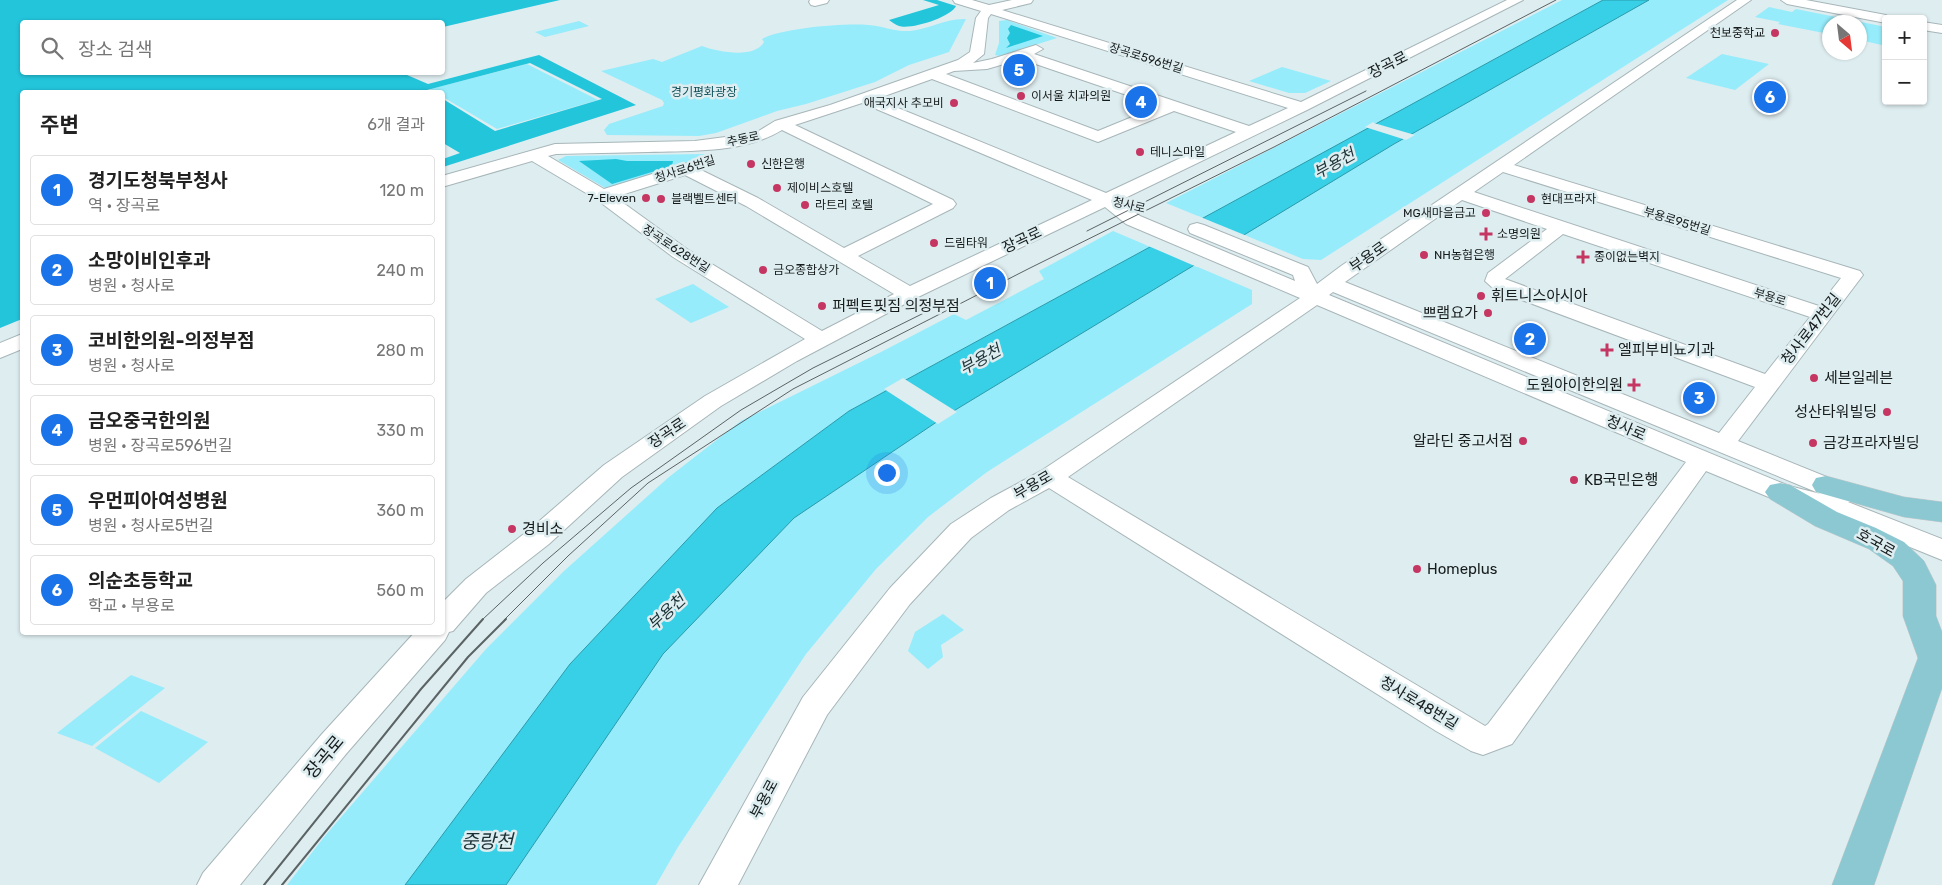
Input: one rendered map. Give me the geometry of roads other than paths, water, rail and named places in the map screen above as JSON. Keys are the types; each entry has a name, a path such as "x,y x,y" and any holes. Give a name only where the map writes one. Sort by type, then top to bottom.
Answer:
{"main road":[{"path":"1826,485 1904,507 1942,512"},
{"name":"호국로","path":"1780,492 1824,518 1880,541 1902,557 1919,580 1918,613 1939,652 1853,885"}],"street":[{"name":"장곡로596번길","path":"959,0 1302,107"},
{"path":"989,9 1027,0"},
{"name":"장곡로","path":"445,620 476,586 539,537 613,471 713,401 789,356 909,294 1302,107 1517,0"},
{"name":"부용로","path":"718,885 816,706 900,596 961,532 1000,504 1050,477 1745,0"},
{"path":"1787,0 1882,18"},
{"name":"추동로","path":"445,181 555,149 695,146 725,143 763,135 781,124 954,67 972,58 977,54 982,18 989,9"},
{"path":"1927,27 1942,29"},
{"path":"954,67 975,68 1074,36"},
{"path":"1020,54 1250,132"},
{"path":"933,74 1098,137 1173,106"},
{"path":"862,98 1107,200"},
{"path":"781,124 947,204 843,256"},
{"name":"청사로6번길","path":"602,196 735,153 763,135"},
{"name":"장곡로628번길","path":"533,154 602,196 680,252 822,340"},
{"name":"부용로95번길","path":"1501,166 1853,275"},
{"path":"686,169 752,202 909,294"},
{"name":"부용로","path":"1461,194 1822,314"},
{"name":"청사로","path":"1107,200 1152,211 1290,266 1301,271 1322,291 1701,459 1780,492 1833,506 1942,550"},
{"name":"청사로","path":"1107,200 1133,220 1271,278 1322,291 1724,443 1826,485 1942,537"},
{"path":"1561,227 1495,277 1495,281 1517,291 1769,384"},
{"name":"청사로47번길","path":"1724,443 1853,275"},
{"path":"0,351 20,342"},
{"name":"청사로48번길","path":"1050,477 1439,716 1483,741 1500,734 1701,459"},
{"name":"장곡로","path":"216,885 334,744 431,635"}],"water":[{"name":"중랑천","path":"1603,0 1649,0 1394,144 947,415 794,518 663,654 506,885 405,885 570,664 717,508 849,411"}],"tram line":[{"path":"504,620 568,556 648,483 793,389 1028,269 1274,147 1556,0"},
{"path":"1087,231 1366,91"},
{"path":"483,619 543,563 631,488 741,410 813,368 940,305"},
{"path":"264,885 421,689 483,619"},
{"path":"282,885 468,657 506,619"}],"place":[{"name":"천보중학교","path":"1775,33"},
{"name":"우먼피아여성병원","path":"1019,70"},
{"name":"이서울 치과의원","path":"1021,96"},
{"name":"의순초등학교","path":"1770,97"},
{"name":"금오중국한의원","path":"1141,102"},
{"name":"애국지사 추모비","path":"954,103"},
{"name":"테니스마일","path":"1140,152"},
{"name":"신한은행","path":"751,164"},
{"name":"제이비스호텔","path":"777,188"},
{"name":"7-Eleven","path":"646,198"},
{"name":"블랙벨트센터","path":"661,199"},
{"name":"현대프라자","path":"1531,199"},
{"name":"라트리 호텔","path":"805,205"},
{"name":"MG새마을금고","path":"1486,213"},
{"name":"소명의원","path":"1486,234"},
{"name":"드림타워","path":"934,243"},
{"name":"NH농협은행","path":"1424,255"},
{"name":"종이없는벽지","path":"1583,257"},
{"name":"금오종합상가","path":"763,270"},
{"name":"경기도청북부청사","path":"990,283"},
{"name":"휘트니스아시아","path":"1481,296"},
{"name":"퍼펙트핏짐 의정부점","path":"822,306"},
{"name":"쁘램요가","path":"1488,313"},
{"name":"소망이비인후과","path":"1530,339"},
{"name":"엘피부비뇨기과","path":"1607,350"},
{"name":"세븐일레븐","path":"1814,378"},
{"name":"도원아이한의원","path":"1634,385"},
{"name":"코비한의원-의정부점","path":"1699,398"},
{"name":"성산타워빌딩","path":"1887,412"},
{"name":"알라딘 중고서점","path":"1523,441"},
{"name":"금강프라자빌딩","path":"1813,443"},
{"name":"KB국민은행","path":"1574,480"},
{"name":"경비소","path":"512,529"},
{"name":"Homeplus","path":"1417,569"}],"park label":[{"name":"경기평화광장","path":"704,92"}],"water label":[{"name":"부용천","path":"1334,163"},
{"name":"부용천","path":"980,359"},
{"name":"부용천","path":"666,612"}]}
